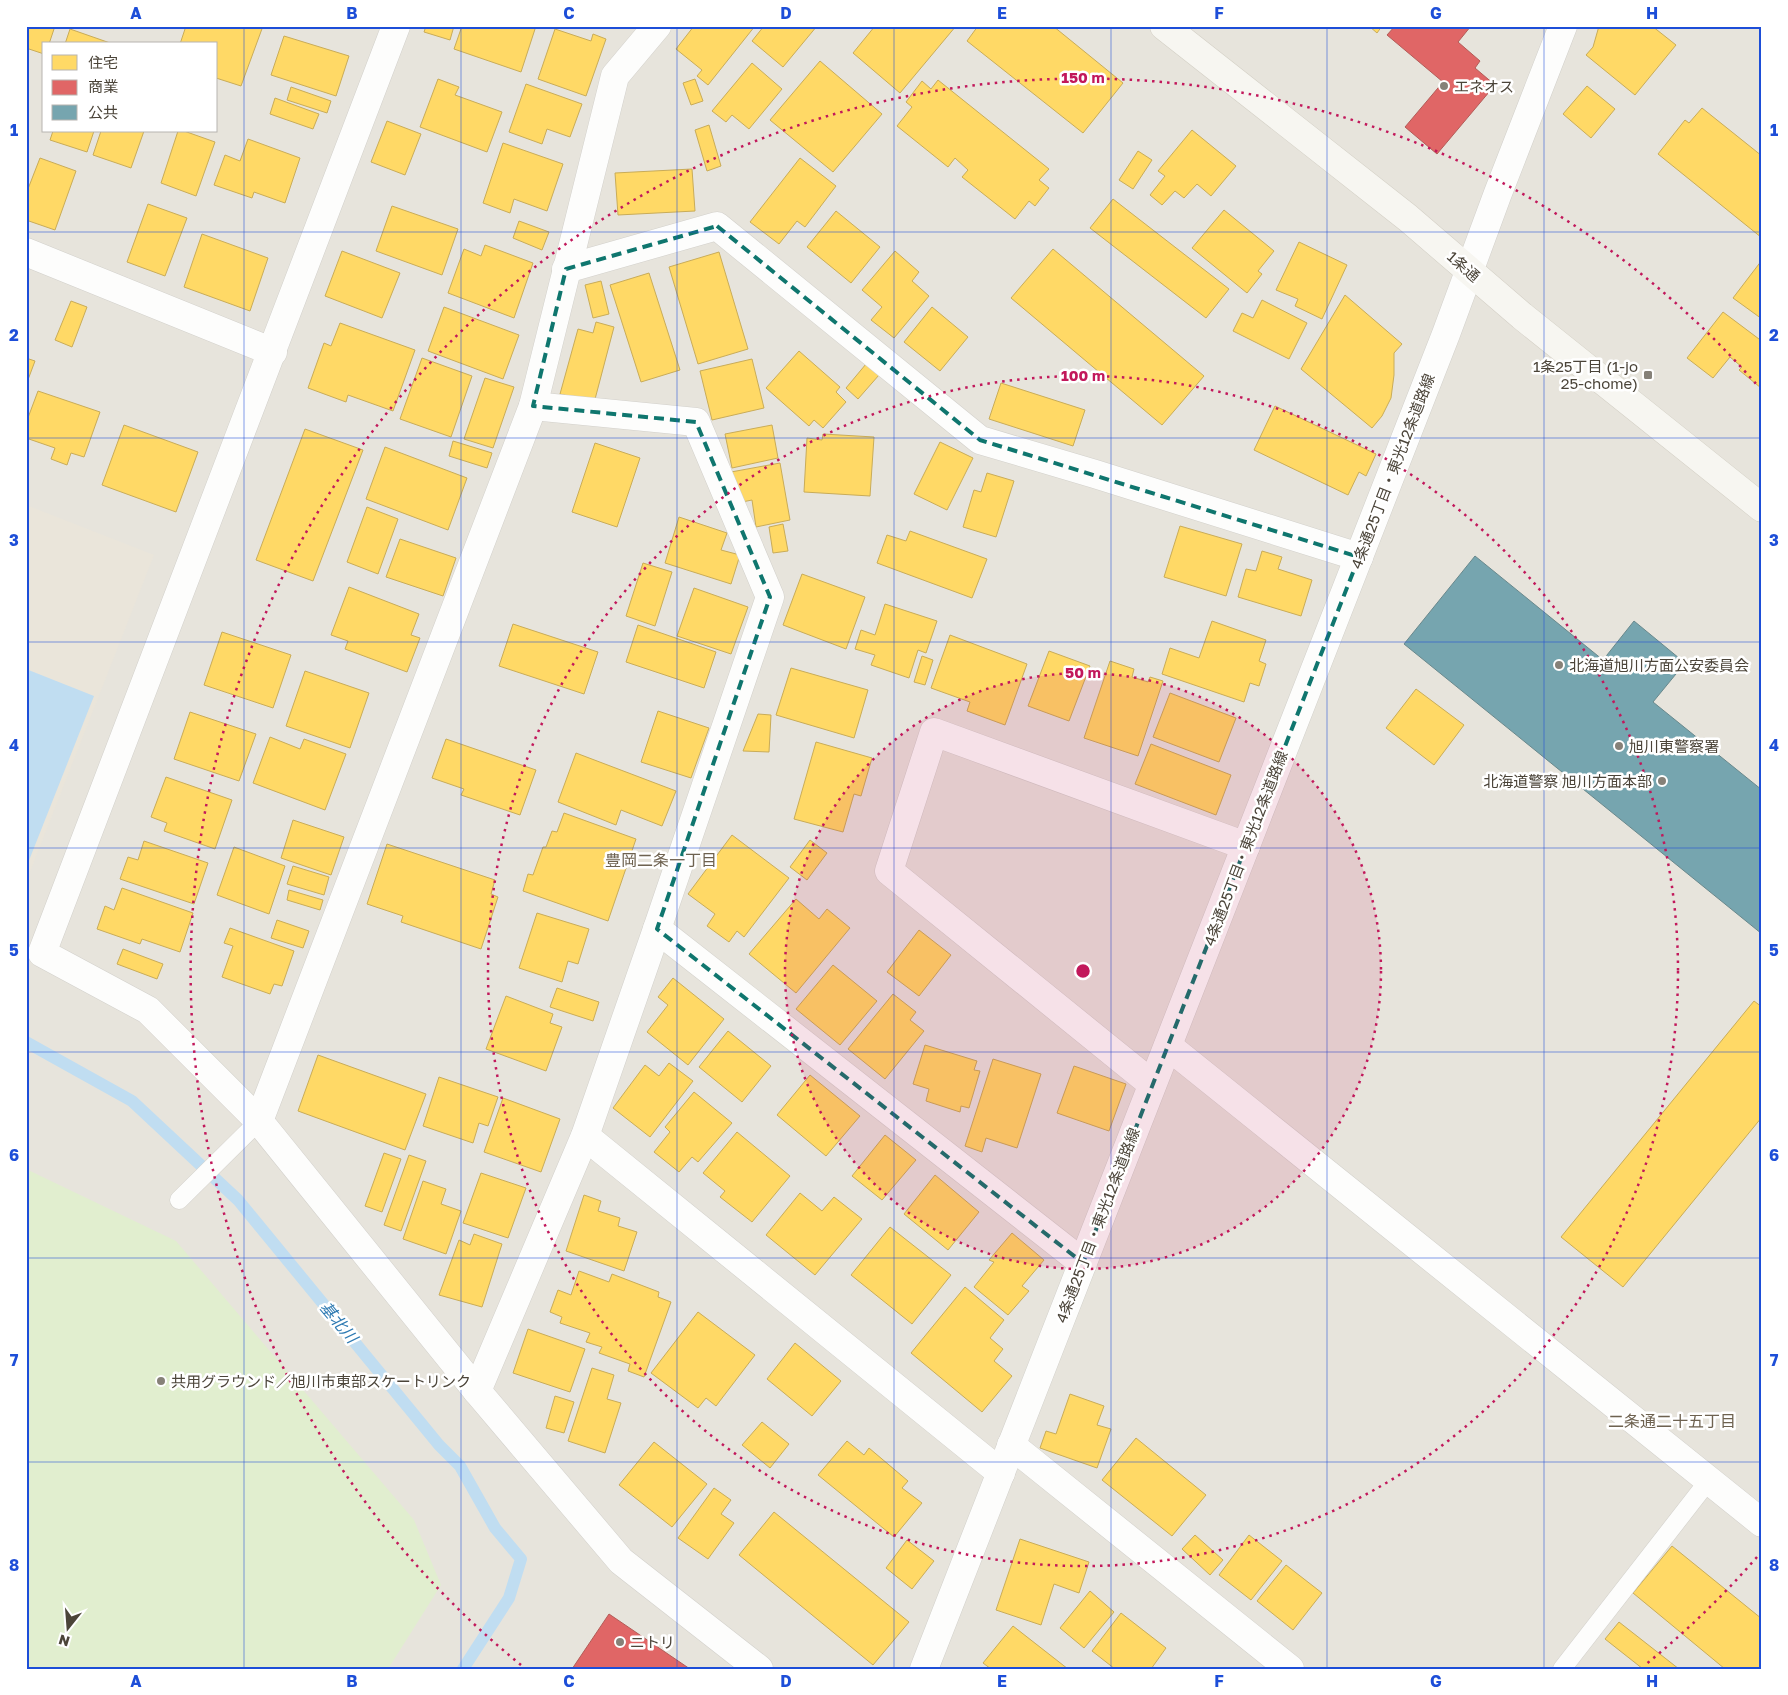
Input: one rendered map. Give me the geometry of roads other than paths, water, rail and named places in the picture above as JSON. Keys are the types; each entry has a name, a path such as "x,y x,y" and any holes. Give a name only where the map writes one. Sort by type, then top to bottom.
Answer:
{"main road":[{"name":"1条通","path":"1164,26 1408,218 1522,316 1762,508"}],"street":[{"path":"396,26 42,953 148,1010 621,1561 759,1669"},
{"path":"250,1130 533,406 615,76 657,26"},
{"name":"4条通25丁目・東光12条道路線","path":"924,1669 1470,271 1562,26"},
{"path":"566,269 716,226 980,440 1359,556"},
{"path":"26,252 273,352"},
{"path":"477,1391 585,1136 770,596 696,422 533,406"},
{"path":"1152,1084 889,871 934,732 1246,846"},
{"path":"657,929 1083,1263"},
{"path":"1168,1046 1762,1523"},
{"path":"585,1136 1001,1473"},
{"path":"1011,1446 1290,1669"}],"lane":[{"path":"179,1200 250,1130"},
{"path":"1562,1669 1709,1480"}],"water":[{"path":"26,669 94,696 26,868"}],"waterway":[{"name":"基北川","path":"26,1042 132,1101 238,1200 439,1445 460,1466 495,1528 521,1559 509,1598 463,1669"}],"place":[{"name":"エネオス","path":"1444,86"},
{"name":"1条25丁目 (1-jo 25-chome)","path":"1648,375"},
{"name":"北海道旭川方面公安委員会","path":"1559,665"},
{"name":"旭川東警察署","path":"1619,746"},
{"name":"北海道警察 旭川方面本部","path":"1662,781"},
{"name":"共用グラウンド／旭川市東部スケートリンク","path":"161,1381"},
{"name":"ニトリ","path":"620,1642"}],"district":[{"name":"豊岡二条一丁目","path":"661,860"},
{"name":"二条通二十五丁目","path":"1672,1421"}]}
